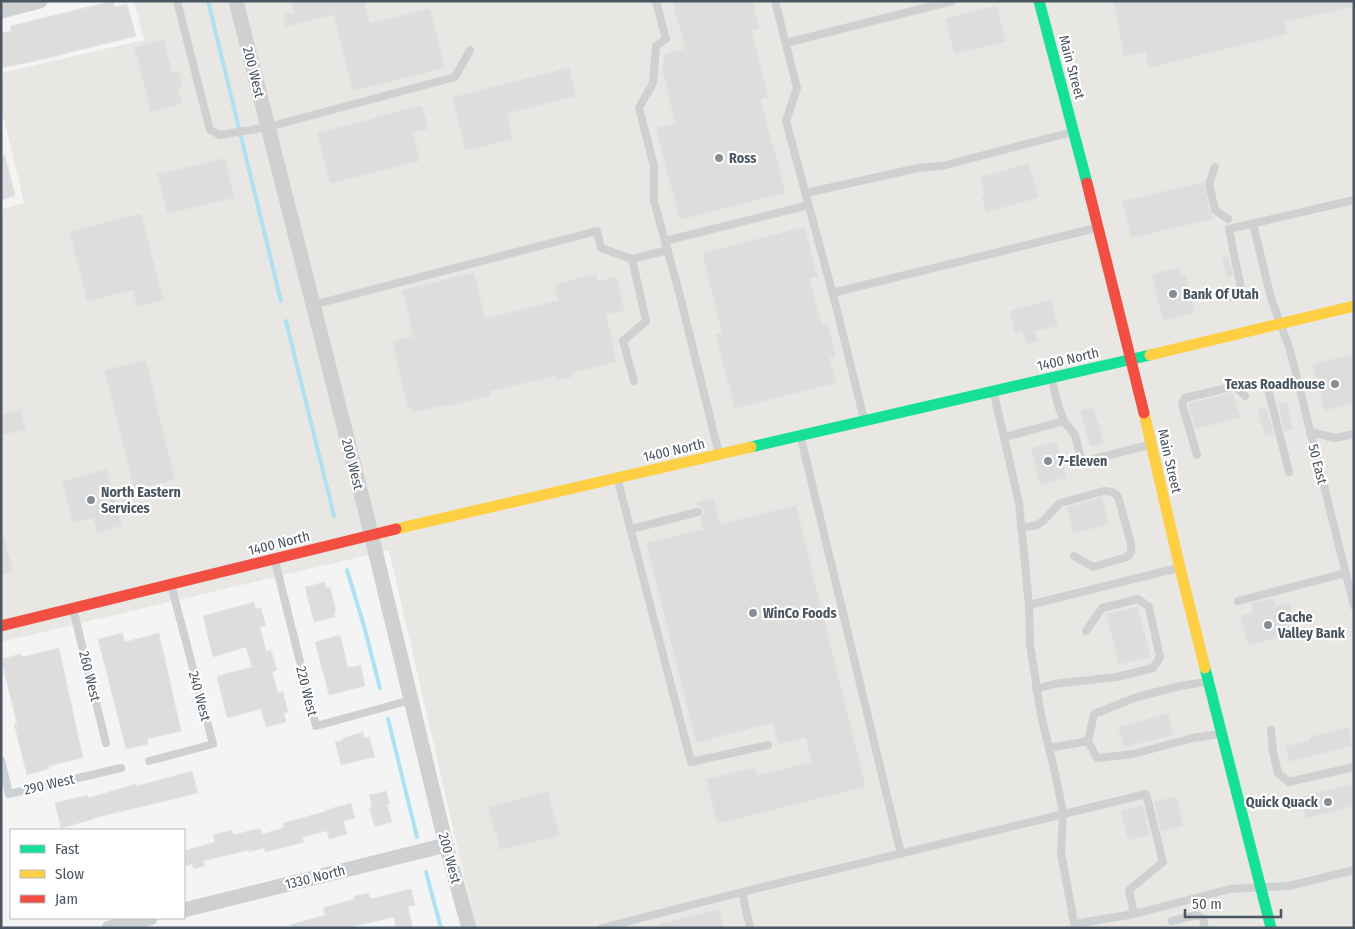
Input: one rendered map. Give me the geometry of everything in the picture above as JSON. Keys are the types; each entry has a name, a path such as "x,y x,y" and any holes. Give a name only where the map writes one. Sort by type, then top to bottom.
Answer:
{"main road":[{"name":"Main Street","path":"1038,1 1074,132 1208,682 1271,928"},
{"name":"1400 North","path":"1,626 371,536 1131,360 1354,306"}],"street":[{"path":"1,11 40,1"},
{"name":"200 West","path":"236,1 371,536 446,845 469,928"},
{"name":"1330 North","path":"185,910 446,845"},
{"path":"109,928 146,919"}],"lane":[{"path":"177,1 210,130 220,135 268,127 455,77 470,50"},
{"path":"656,1 666,39 656,46 653,83 640,108 654,166 654,201 680,292 719,455"},
{"path":"775,1 797,88 786,121 864,421"},
{"path":"786,43 952,1"},
{"path":"806,193 918,168 942,166 1074,132"},
{"path":"1215,166 1209,184 1215,210 1228,219"},
{"path":"1217,295 1223,298 1238,294 1241,289 1229,229 1354,200"},
{"path":"665,241 809,205"},
{"name":"50 East","path":"1253,224 1272,298 1290,350 1354,606"},
{"path":"832,293 1098,228"},
{"path":"313,305 597,231 601,248 632,259 668,250"},
{"path":"632,259 646,321 623,341 634,381"},
{"path":"1051,378 1064,422 1075,435 1082,462 1151,444"},
{"path":"1197,455 1182,404 1185,398 1234,386 1245,396"},
{"path":"1268,389 1289,472"},
{"path":"994,392 1019,503 1029,606 1030,644 1041,715 1064,814 1061,853 1075,926 1134,914 1230,889 1289,886 1354,870"},
{"path":"1005,437 1064,422"},
{"path":"1310,432 1335,438 1354,434"},
{"path":"800,436 901,854"},
{"path":"618,478 691,762 768,745"},
{"path":"1021,528 1043,522 1060,503 1104,492 1112,492 1118,496 1131,544 1131,552 1127,557 1093,567 1074,556"},
{"path":"631,529 698,512"},
{"name":"220 West","path":"274,559 316,726 411,700"},
{"path":"1029,606 1180,568"},
{"path":"1238,601 1346,573"},
{"name":"240 West","path":"150,761 213,744 170,585"},
{"path":"1036,689 1054,684 1117,676 1152,668 1160,657 1149,607 1138,599 1102,608 1086,630"},
{"name":"260 West","path":"73,608 106,743"},
{"path":"1208,682 1180,686 1137,697 1094,714 1088,741 1097,758 1133,754 1193,738 1222,733"},
{"path":"1271,730 1273,752 1278,772 1289,782 1354,767"},
{"path":"1049,748 1088,741"},
{"name":"290 West","path":"1,760 9,794 121,768"},
{"path":"602,928 1146,794 1163,862 1129,890 1134,914"},
{"path":"742,892 750,928"},
{"path":"1172,921 1197,915 1203,918 1205,928"}],"shaded area":[{"path":"134,1 1354,1 1354,928 476,928 389,550 1,642 1,209 24,203 1,107 1,73 144,40"}],"building":[{"path":"113,1 115,7 127,4 136,36 1,68 1,33 11,31 10,26"},
{"path":"291,1 364,1 370,23 430,8 445,68 352,91 333,15 286,27 283,15 294,12"},
{"path":"672,1 753,1 760,29 752,30 769,98 761,100 786,193 680,220 655,128 675,123 662,70 664,54 685,48"},
{"path":"1113,1 1354,1 1354,7 1285,22 1288,34 1149,68 1145,52 1124,57"},
{"path":"997,5 1006,42 954,54 945,18"},
{"path":"164,39 173,73 179,71 183,86 178,88 182,104 151,112 134,47"},
{"path":"569,67 577,96 507,114 513,139 465,151 452,97"},
{"path":"422,105 429,129 413,133 420,161 330,184 317,133"},
{"path":"5,155 15,196 1,200 1,156"},
{"path":"225,158 235,198 167,214 157,174"},
{"path":"1029,163 1039,198 986,213 981,195 985,194 980,177"},
{"path":"1204,182 1210,211 1214,219 1131,238 1122,201"},
{"path":"141,213 164,300 137,307 133,290 87,302 69,232"},
{"path":"805,226 818,277 810,278 822,325 828,323 836,357 830,358 837,383 735,409 715,334 722,333 702,253"},
{"path":"1229,256 1233,276 1226,278 1222,258"},
{"name":"Bank Of Utah","path":"1180,267 1182,275 1186,274 1195,313 1163,321 1151,274"},
{"path":"474,272 485,318 558,300 554,284 596,274 598,281 616,276 625,311 606,315 617,362 572,373 573,377 557,381 556,376 490,392 491,396 413,413 412,408 408,409 392,341 413,336 402,290"},
{"path":"1051,299 1058,326 1035,332 1038,341 1026,345 1022,331 1015,333 1009,311"},
{"name":"Texas Roadhouse","path":"1354,354 1354,403 1324,411 1312,364"},
{"path":"146,360 175,480 134,490 104,370"},
{"path":"1233,392 1241,418 1195,429 1189,403"},
{"path":"1287,401 1294,429 1284,431 1278,404"},
{"name":"7-Eleven","path":"1094,407 1104,443 1090,447 1080,410"},
{"path":"1267,407 1274,434 1265,437 1257,409"},
{"path":"21,409 26,429 1,436 1,414"},
{"path":"1057,441 1067,478 1040,485 1031,448"},
{"name":"North Eastern Services","path":"107,469 122,526 97,533 93,518 72,523 62,481"},
{"path":"1102,497 1109,524 1073,534 1066,507"},
{"path":"714,498 720,524 796,505 866,787 717,824 706,779 754,767 757,775 811,762 806,738 778,744 773,723 696,743 646,543 703,529 700,517 704,511 697,506 696,502"},
{"path":"1,537 4,537 14,572 1,576"},
{"path":"325,582 326,588 330,587 336,611 334,611 335,617 314,622 305,587"},
{"path":"1273,598 1276,606 1290,602 1298,632 1248,646 1240,616 1253,612 1251,603"},
{"path":"254,602 256,609 261,608 266,626 260,627 266,651 271,650 277,670 272,672 278,693 283,692 288,712 284,713 286,722 266,727 261,709 227,718 217,676 252,667 246,647 213,657 203,616"},
{"path":"1138,606 1151,657 1119,665 1106,614"},
{"path":"122,633 125,642 159,633 181,731 147,739 148,744 126,749 98,639"},
{"path":"340,635 348,668 361,665 365,686 329,695 315,642"},
{"path":"59,648 83,758 48,766 49,769 27,775 14,724 17,724 1,659 21,654 22,657"},
{"path":"1168,713 1174,735 1124,748 1118,727"},
{"path":"1349,727 1353,746 1289,762 1285,746 1310,740 1309,737"},
{"path":"363,732 364,738 369,737 375,757 341,765 335,742"},
{"path":"192,771 198,793 94,818 61,828 55,803 87,795 88,798"},
{"name":"Quick Quack","path":"1354,783 1354,806 1306,819 1300,797"},
{"path":"386,791 390,804 387,805 392,822 375,827 369,808 372,807 369,795"},
{"path":"548,791 560,836 500,850 488,807"},
{"path":"1176,796 1184,826 1161,832 1154,802"},
{"path":"351,803 355,818 343,821 347,834 329,839 327,831 302,837 304,842 289,846 265,852 264,848 249,852 249,850 203,861 205,866 194,869 192,864 185,867 185,851 215,842 213,835 232,830 233,835 260,828 262,834 284,828 283,823"},
{"path":"1143,805 1150,835 1128,841 1120,811"},
{"path":"411,889 415,905 408,907 413,928 396,928 394,917 347,928 291,928 290,925 325,915 323,908 354,899 354,896 369,893 370,899"},
{"path":"719,909 724,928 659,928 659,924"}],"waterway":[{"path":"208,1 281,301"},
{"path":"286,321 334,516"},
{"path":"347,570 380,688"},
{"path":"388,719 417,837"},
{"path":"426,872 441,928"}],"traffic: fast":[{"path":"1039,1 1087,183"},
{"path":"751,447 1150,355"},
{"path":"1205,668 1271,928"}],"traffic: slow":[{"path":"1150,355 1354,306"},
{"path":"1144,413 1205,668"},
{"path":"396,529 751,447"}],"traffic: jam":[{"path":"1087,183 1144,413"},
{"path":"1,626 396,529"}],"place":[{"name":"Ross","path":"719,158"},
{"name":"Bank Of Utah","path":"1173,294"},
{"name":"Texas Roadhouse","path":"1335,384"},
{"name":"7-Eleven","path":"1048,461"},
{"name":"North Eastern Services","path":"91,500"},
{"name":"WinCo Foods","path":"753,613"},
{"name":"Cache Valley Bank","path":"1268,625"},
{"name":"Quick Quack","path":"1328,802"}]}
